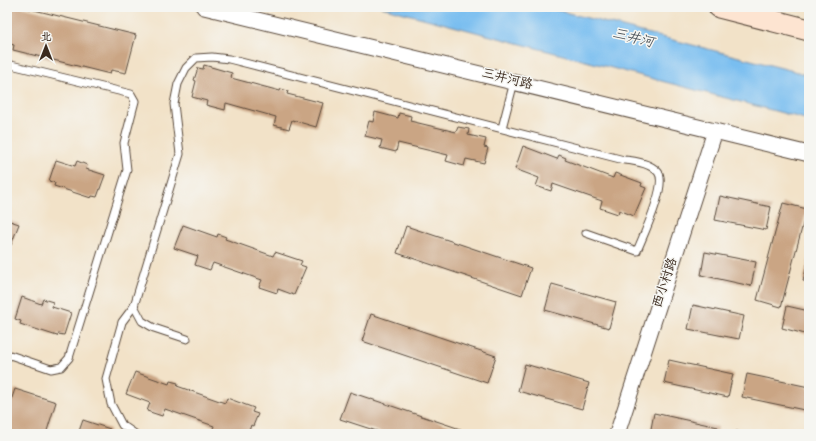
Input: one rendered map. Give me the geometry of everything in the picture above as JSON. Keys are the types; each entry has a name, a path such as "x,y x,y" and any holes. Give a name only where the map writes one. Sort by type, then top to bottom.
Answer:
{"main road":[{"path":"719,7 809,30"},
{"path":"770,7 809,17"}],"street":[{"name":"三井河路","path":"204,7 809,154"},
{"name":"西小村路","path":"617,434 716,131"}],"lane":[{"path":"135,434 122,425 111,404 106,379 122,322 134,306 180,154 174,104 178,84 186,68 196,58 229,58 624,160 643,162 658,172 662,179 660,192 637,251 586,233"},
{"path":"7,64 131,94 135,101 124,143 127,170 69,358 61,367 51,369 7,354"},
{"path":"502,128 514,82"},
{"path":"134,306 142,320 148,324 187,339"}],"water":[{"name":"三井河","path":"381,7 545,7 809,75 809,120"}],"building":[{"path":"7,7 22,7 136,35 126,73 111,70 110,74 13,50 14,45 7,43"},
{"path":"204,65 232,73 231,78 280,91 281,89 288,91 287,94 323,103 316,127 292,120 289,129 274,125 276,117 226,103 225,110 206,105 207,101 192,97 196,81 194,80 198,68 203,69"},
{"path":"375,112 398,118 399,113 411,116 410,121 456,132 458,127 469,129 468,135 486,139 484,147 488,148 484,163 466,159 464,166 446,161 448,155 398,143 396,152 380,148 382,140 365,136 369,121 373,122"},
{"path":"523,146 557,159 559,155 566,158 565,160 613,178 615,173 642,183 641,186 646,188 634,216 619,210 618,214 600,208 602,201 553,184 551,191 536,186 539,178 515,169"},
{"path":"56,160 75,166 77,161 87,165 86,169 105,175 97,197 92,196 91,198 54,186 55,183 49,181"},
{"path":"720,196 771,207 766,230 715,220"},
{"path":"783,203 807,209 781,307 757,300"},
{"path":"7,220 19,224 11,245 7,243"},
{"path":"183,225 217,237 218,234 226,237 225,239 273,256 275,252 302,261 300,265 306,267 294,295 278,289 277,293 259,287 262,280 213,263 210,270 195,265 198,256 174,248"},
{"path":"406,226 531,268 522,295 397,253"},
{"path":"705,252 756,262 751,286 701,275"},
{"path":"809,258 809,282 803,281"},
{"path":"552,284 616,302 609,328 545,310"},
{"path":"22,297 41,304 43,299 53,302 52,307 71,313 64,335 58,334 57,336 20,324 21,321 15,319"},
{"path":"693,305 744,316 739,339 688,329"},
{"path":"787,306 809,311 809,335 782,328"},
{"path":"371,314 496,356 487,383 362,341"},
{"path":"669,360 733,374 728,397 664,383"},
{"path":"525,364 589,383 582,409 518,391"},
{"path":"135,372 169,384 170,381 178,383 177,386 225,403 227,398 254,408 252,412 258,414 253,426 251,425 248,434 211,433 214,426 165,409 162,416 147,411 150,403 126,394"},
{"path":"747,374 809,387 809,411 742,397"},
{"path":"15,389 56,402 46,434 7,434 7,412"},
{"path":"350,392 475,434 386,434 340,419"},
{"path":"654,413 718,427 717,434 650,434"},
{"path":"83,420 110,429 108,434 78,434"},
{"path":"736,431 748,433 748,434 736,434"}]}
